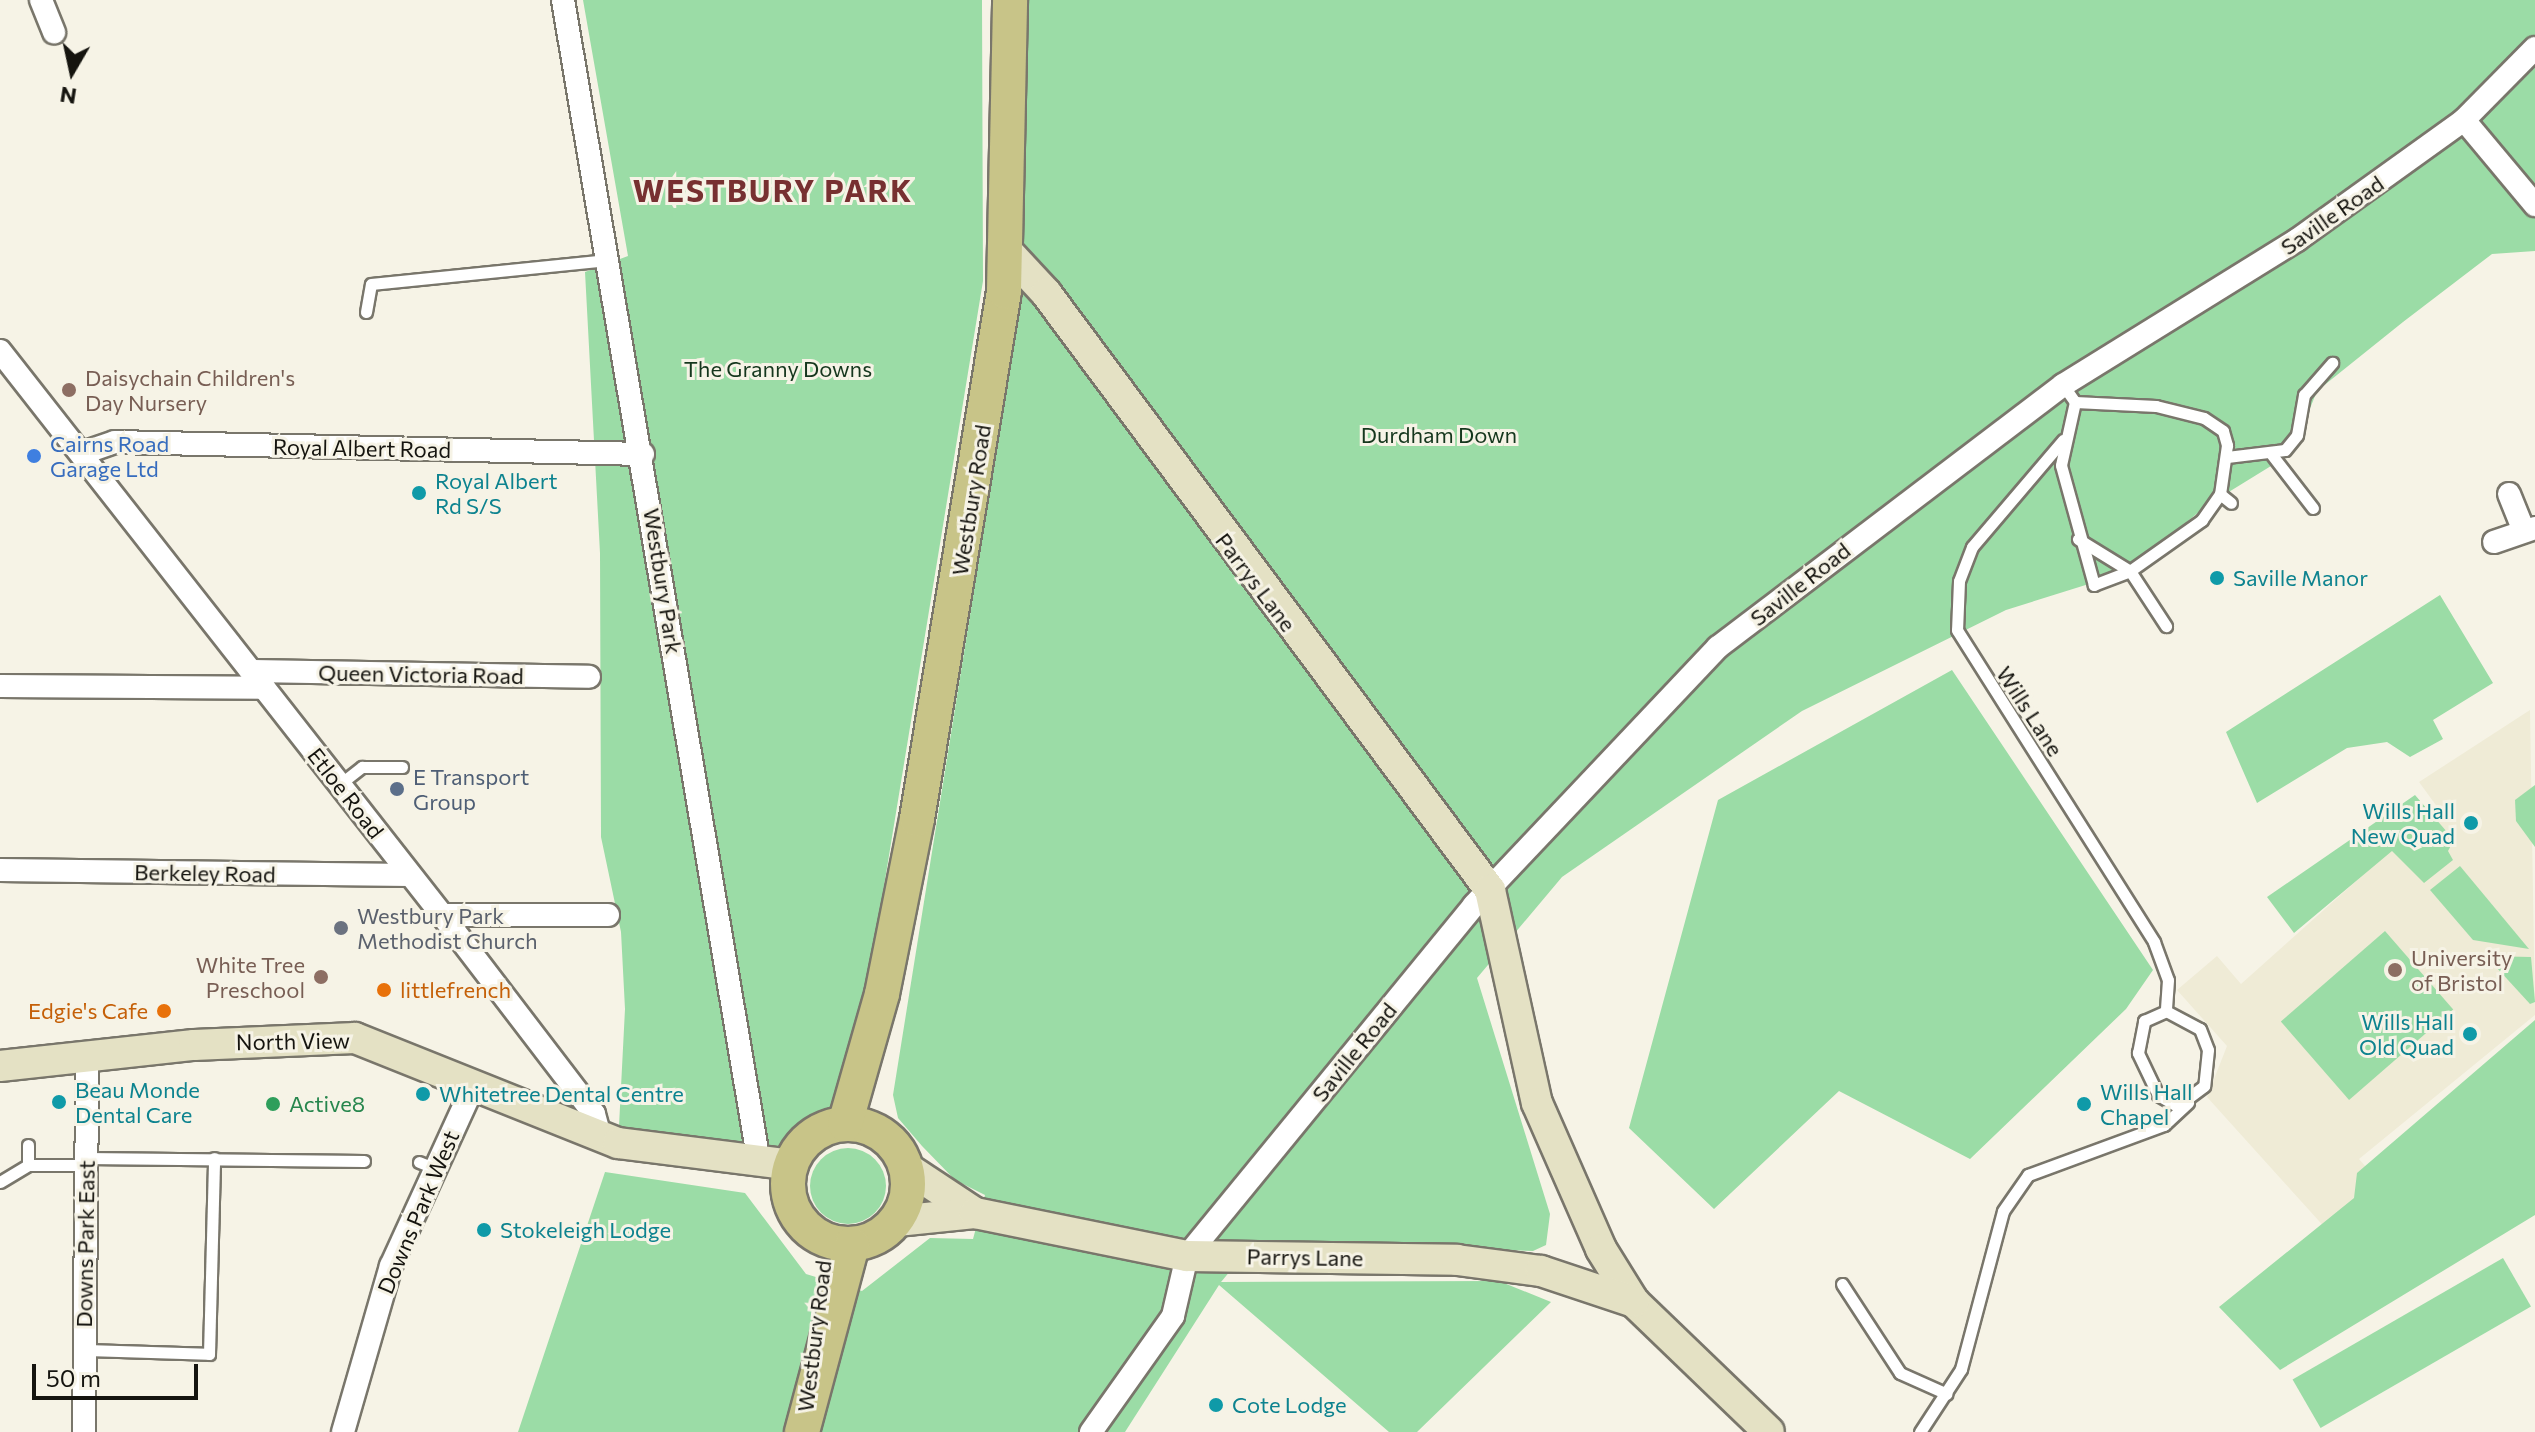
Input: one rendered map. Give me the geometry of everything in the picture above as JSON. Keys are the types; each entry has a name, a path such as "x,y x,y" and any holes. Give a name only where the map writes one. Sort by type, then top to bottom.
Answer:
{"main road":[{"name":"Westbury Road","path":"859,1126 1004,291 1010,0"},
{"name":"Parrys Lane","path":"1007,251 1046,293 1478,888 1537,1103 1601,1249 1634,1302 1769,1432"},
{"path":"1004,291 1046,293"},
{"name":"North View","path":"0,1066 355,1038 600,1137 779,1171"},
{"path":"859,1126 888,1138 907,1168 908,1196 897,1221 839,1243 799,1219 779,1171 812,1135 859,1126"},
{"name":"Parrys Lane","path":"907,1168 975,1213"},
{"name":"Parrys Lane","path":"897,1221 975,1213 1187,1256 1457,1260 1541,1271 1634,1302"},
{"name":"Westbury Road","path":"802,1432 839,1243"}],"street":[{"path":"41,0 54,32"},
{"name":"Westbury Park","path":"563,0 643,454 752,1125 779,1171"},
{"name":"Saville Road","path":"1187,1256 1478,888 1718,647 2069,394 2297,240 2464,120 2535,48"},
{"path":"2464,120 2535,205"},
{"name":"Etloe Road","path":"0,351 259,679 594,1114 600,1137"},
{"name":"Royal Albert Road","path":"83,453 115,442 643,454"},
{"path":"2494,542 2530,530 2509,494"},
{"name":"Queen Victoria Road","path":"0,686 259,679 589,677"},
{"name":"Berkeley Road","path":"0,870 410,875"},
{"path":"442,915 608,915"},
{"name":"Downs Park East","path":"84,1432 87,1057"},
{"name":"Downs Park West","path":"343,1432 391,1266 428,1165 473,1087"},
{"path":"1091,1432 1173,1316 1187,1256"}],"lane":[{"path":"366,312 371,284 608,260"},
{"path":"2227,457 2272,455 2297,435 2304,395 2332,363"},
{"path":"2069,394 2156,406 2204,418 2223,431 2227,457 2220,494 2202,520 2130,571 2094,585 2064,494 2063,440 2069,394"},
{"name":"Wills Lane","path":"2063,440 1972,547 1959,581 1957,630 2154,942 2168,980 2166,1011"},
{"path":"2272,455 2313,508"},
{"path":"2220,494 2231,503"},
{"path":"2077,539 2130,571 2166,626"},
{"path":"340,784 362,767 402,767"},
{"path":"1920,1432 1961,1369 2003,1211 2028,1175 2164,1125 2188,1103 2208,1076 2208,1050 2200,1029 2166,1011 2144,1021 2138,1053 2158,1095 2177,1106 2188,1103"},
{"path":"28,1145 28,1165"},
{"path":"84,1350 209,1354 214,1158"},
{"path":"0,1182 28,1165 214,1158 364,1161"},
{"path":"1842,1284 1900,1373 1947,1394"}],"shaded area":[{"name":"University of Bristol","path":"2530,710 2535,1015 2359,1159 2381,1184 2328,1231 2207,1097 2227,1046 2177,990 2217,956 2241,984 2438,808 2419,782"}],"green space":[{"name":"The Granny Downs","path":"583,0 982,0 983,281 848,1106 769,1164 619,1126 625,1009 621,932 601,837 600,553 585,272 628,256"},
{"name":"Durdham Down","path":"1028,0 2535,0 2535,251 2492,254 2403,322 2317,391 2292,453 2206,506 2146,556 2092,583 2006,610 1802,711 1562,877 1477,978 1550,1214 1546,1245 1533,1251 1256,1240 1221,1282 1499,1281 1551,1302 1417,1432 1389,1432 1219,1285 1125,1432 518,1432 605,1172 745,1193 806,1274 862,1291 930,1238 973,1239 985,1195 955,1180 922,1146 898,1118 893,1095 1014,341"},
{"path":"2440,595 2493,683 2433,720 2443,739 2410,757 2387,742 2347,748 2257,803 2226,732"},
{"path":"1952,670 2153,970 2126,1009 1970,1159 1839,1091 1714,1209 1629,1128 1718,800"},
{"path":"2535,785 2535,847 2516,821 2515,800"},
{"path":"2415,795 2454,840 2448,851 2453,860 2424,883 2392,851 2294,933 2267,897"},
{"path":"2460,866 2529,949 2473,940 2430,890"},
{"path":"2385,931 2453,1009 2349,1100 2281,1022"},
{"path":"2486,956 2531,957 2535,1002 2530,1004"},
{"path":"2535,1020 2535,1215 2280,1370 2219,1307 2354,1198 2357,1173"},
{"path":"848,1148 863,1151 875,1159 883,1171 886,1186 883,1201 875,1213 863,1221 848,1224 833,1221 821,1213 813,1201 810,1186 813,1171 821,1159 833,1151"},
{"path":"2503,1258 2531,1306 2321,1428 2293,1380"}],"place":[{"name":"Daisychain Children's Day Nursery","path":"69,390"},
{"name":"Cairns Road Garage Ltd","path":"34,456"},
{"name":"Royal Albert Rd S/S","path":"419,493"},
{"name":"Saville Manor","path":"2217,578"},
{"name":"E Transport Group","path":"397,789"},
{"name":"Wills Hall New Quad","path":"2471,823"},
{"name":"Westbury Park Methodist Church","path":"341,928"},
{"name":"University of Bristol","path":"2395,970"},
{"name":"White Tree Preschool","path":"321,977"},
{"name":"littlefrench","path":"384,990"},
{"name":"Edgie's Cafe","path":"164,1011"},
{"name":"Wills Hall Old Quad","path":"2470,1034"},
{"name":"Whitetree Dental Centre","path":"423,1094"},
{"name":"Beau Monde Dental Care","path":"59,1102"},
{"name":"Active8","path":"273,1104"},
{"name":"Wills Hall Chapel","path":"2084,1104"},
{"name":"Stokeleigh Lodge","path":"484,1230"},
{"name":"Cote Lodge","path":"1216,1405"}],"district":[{"name":"WESTBURY PARK","path":"773,190"}]}
